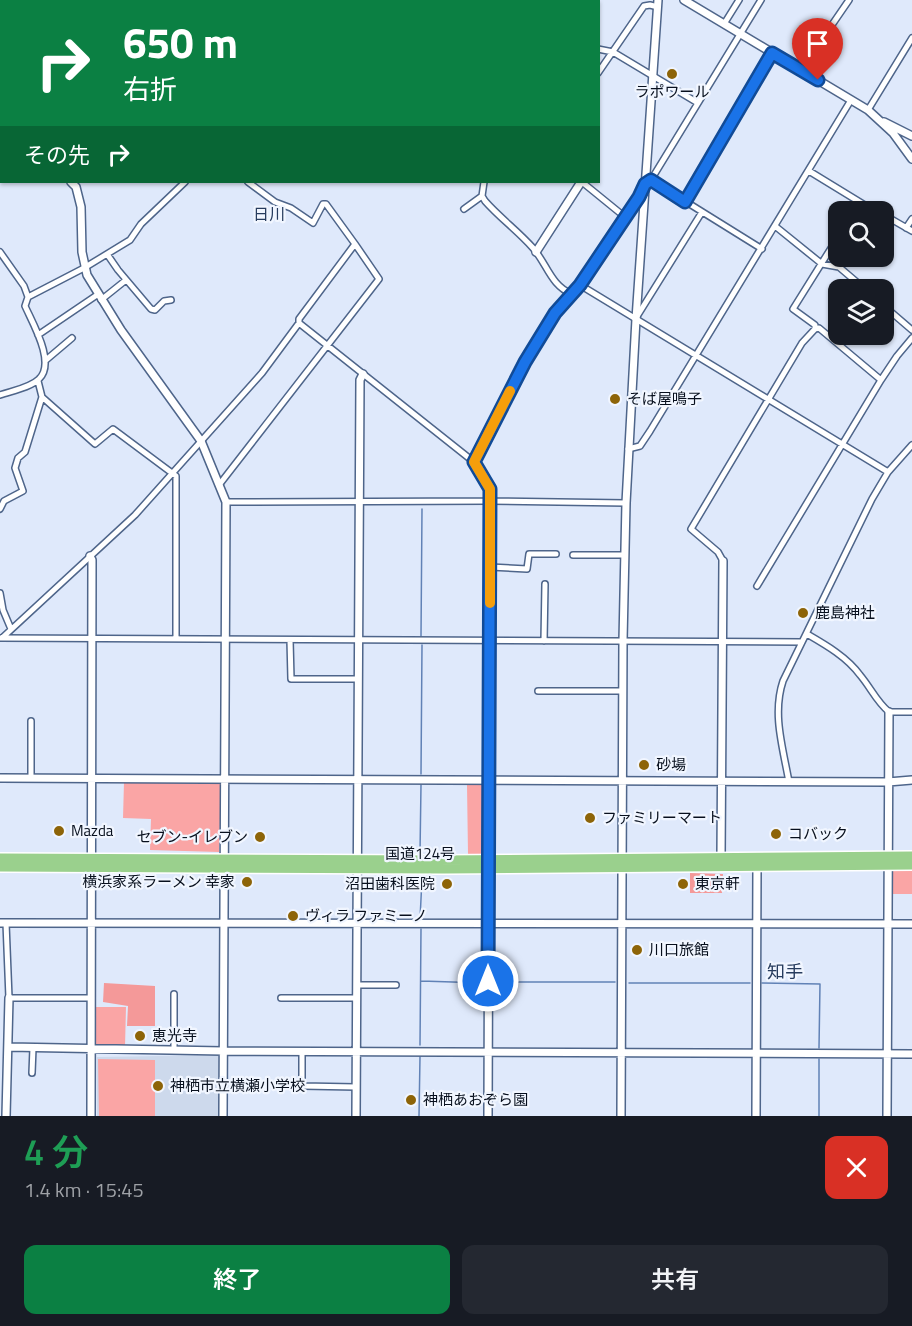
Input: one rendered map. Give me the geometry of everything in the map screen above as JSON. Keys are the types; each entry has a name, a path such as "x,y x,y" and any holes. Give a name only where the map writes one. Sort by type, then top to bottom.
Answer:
{"highway":[{"name":"国道124号","path":"0,858 92,863 225,865 623,863 757,866 888,861 912,856"},
{"name":"国道124号","path":"623,863 721,858 888,861 912,865"},
{"name":"国道124号","path":"0,867 92,863"}],"street":[{"path":"684,0 868,110 893,133 912,159"},
{"path":"724,24 739,0"},
{"path":"474,462 525,362 555,313 580,285 639,197 761,0"},
{"path":"801,70 849,0"},
{"path":"600,70 644,6 658,4 652,76 648,182 636,319 624,555 621,1116"},
{"path":"868,110 912,38"},
{"path":"600,49 613,52 698,103"},
{"path":"685,202 772,53"},
{"path":"628,449 640,446 650,431 851,100"},
{"path":"882,122 888,122 912,136"},
{"path":"809,171 857,201"},
{"path":"648,182 762,249"},
{"path":"72,183 76,188 81,207 84,268 99,297 201,441 226,502 223,1116"},
{"path":"28,297 84,268 130,240 141,224 184,183"},
{"path":"219,485 379,279 326,204 322,204 313,223 291,208 275,202 249,183"},
{"path":"465,209 482,196 484,183"},
{"path":"536,252 581,183"},
{"path":"583,183 625,217"},
{"path":"482,196 536,252 552,279 562,290 572,294"},
{"path":"636,319 702,212"},
{"path":"894,221 909,229 912,219"},
{"path":"775,226 822,264 839,267 853,279"},
{"path":"1,638 135,516 173,474 262,373 355,244"},
{"path":"0,252 24,286 28,297 25,306 46,360 45,371 38,381 0,395"},
{"path":"107,254 151,309 155,310 164,301 171,300"},
{"path":"815,329 815,325 794,309 828,254"},
{"path":"38,335 126,280"},
{"path":"580,285 888,472"},
{"path":"894,315 912,330"},
{"path":"299,323 474,462 490,489 488,1116"},
{"path":"721,858 723,561 718,552 691,529 802,343 815,329 819,328 881,380"},
{"path":"46,360 72,338"},
{"path":"757,586 881,380 912,338"},
{"path":"356,1116 360,380 363,374"},
{"path":"0,509 2,501 24,491 15,468 18,458 26,452 42,397 38,381"},
{"path":"42,397 95,444 113,429 176,476 176,639"},
{"path":"789,782 777,714 779,694 872,500 888,472 912,445"},
{"path":"226,502 626,503"},
{"path":"490,567 527,569 529,554 556,554"},
{"path":"573,555 624,555"},
{"path":"90,556 92,560 91,1116"},
{"path":"544,640 545,584"},
{"path":"0,593 10,629"},
{"path":"807,634 831,648 860,673 877,702 889,712 912,712"},
{"path":"1,638 802,642"},
{"path":"290,640 291,679 358,679"},
{"path":"538,691 623,691"},
{"path":"887,1116 889,712"},
{"path":"31,721 31,778"},
{"path":"0,778 721,782 912,780"},
{"path":"756,1116 757,866"},
{"path":"6,1116 4,1084 9,1047 9,998 3,923 912,924"},
{"path":"357,985 396,985"},
{"path":"174,994 174,1050"},
{"path":"9,998 92,998"},
{"path":"281,998 357,998"},
{"path":"9,1047 91,1050 912,1054"},
{"path":"32,1073 33,1048"},
{"path":"302,1051 302,1086 356,1087"}],"shaded area":[{"path":"124,782 221,784 219,852 150,850 151,819 123,818"},
{"path":"467,785 486,785 486,854 468,854"},
{"path":"912,870 912,894 893,894 893,871"},
{"path":"690,873 723,874 722,893 690,893"},
{"path":"104,983 155,986 155,1026 127,1026 128,1006 103,1002"},
{"path":"95,1007 126,1007 125,1047 97,1047 95,1045"},
{"name":"神栖市立横瀬小学校","path":"219,1055 220,1116 97,1116 97,1057"},
{"path":"98,1059 155,1060 155,1116 99,1116"}],"waterway":[{"path":"421,636 422,509"},
{"path":"421,774 422,645"},
{"path":"420,853 421,785"},
{"path":"420,919 422,879"},
{"path":"420,1045 421,929"},
{"path":"421,981 484,983"},
{"path":"493,982 615,982"},
{"path":"629,983 750,983"},
{"path":"762,983 820,984 819,1048"},
{"path":"419,1116 420,1057"},
{"path":"819,1063 819,1059 819,1116"}],"slow traffic":[{"path":"490,603 490,489 474,462 510,391"}],"place":[{"name":"ラポワール","path":"672,74"},
{"name":"そば屋鳴子","path":"615,399"},
{"name":"鹿島神社","path":"803,613"},
{"name":"砂場","path":"644,765"},
{"name":"ファミリーマート","path":"590,818"},
{"name":"Mazda","path":"59,831"},
{"name":"コバック","path":"776,834"},
{"name":"セブン-イレブン","path":"260,837"},
{"name":"横浜家系ラーメン 幸家","path":"247,882"},
{"name":"沼田歯科医院","path":"447,884"},
{"name":"東京軒","path":"683,884"},
{"name":"ヴィラ ファミーノ","path":"293,916"},
{"name":"川口旅館","path":"637,950"},
{"name":"恵光寺","path":"140,1036"},
{"name":"神栖市立横瀬小学校","path":"158,1086"},
{"name":"神栖あおぞら園","path":"411,1100"}],"district":[{"name":"日川","path":"269,214"},
{"name":"知手","path":"785,972"}],"route":[{"path":"488,981 490,489 474,462 525,362 545,329 555,313 580,285 639,197 645,184 651,180 685,202 772,53 818,80"}]}
